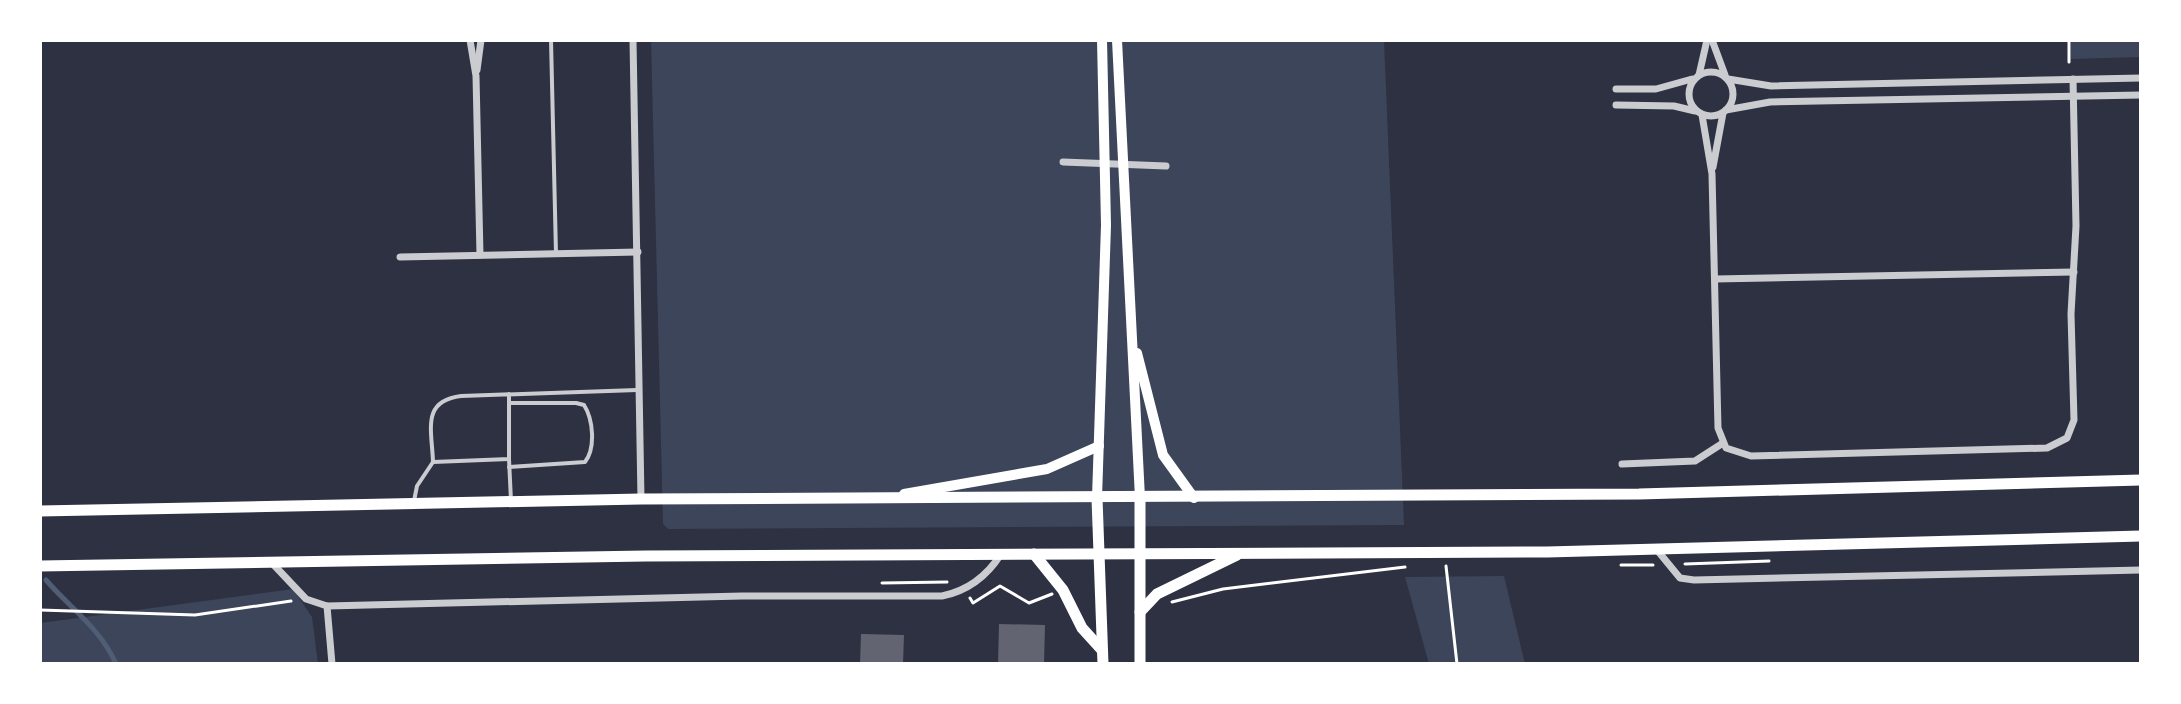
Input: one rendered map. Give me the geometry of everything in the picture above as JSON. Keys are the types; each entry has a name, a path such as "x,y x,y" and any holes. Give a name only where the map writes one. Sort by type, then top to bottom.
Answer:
{"main road":[{"path":"1102,40 1105,165 1097,498 1103,664"},
{"path":"1117,40 1140,498 1140,664"},
{"path":"1131,331 1163,455 1194,498"},
{"path":"882,498 1047,469 1099,446"},
{"path":"40,511 641,499 1639,494 2141,480"},
{"path":"40,566 270,561 1657,550 2141,536"},
{"path":"1140,612 1157,594 1241,553"},
{"path":"1034,554 1063,590 1082,628 1103,651"}],"street":[{"path":"470,40 476,76 480,255"},
{"path":"476,76 481,40"},
{"path":"633,40 641,499"},
{"path":"1710,40 1689,99 1699,113 1712,174 1717,416 1723,443 1734,453 1751,456 2056,446 2067,438 2073,426 2073,79"},
{"path":"1710,40 1733,92 1725,112 1712,174"},
{"path":"1616,89 1656,89 1714,72 1728,79 1771,86 2141,78"},
{"path":"1616,105 1674,106 1713,117 1770,102 2141,95"},
{"path":"1063,162 1166,166"},
{"path":"400,257 638,252"},
{"path":"1715,279 2074,272"},
{"path":"1622,464 1695,461 1723,443"},
{"path":"1657,550 1680,578 1694,580 2141,570"},
{"path":"270,561 306,599 327,606 742,596 932,597 965,588 990,570 1001,554"},
{"path":"327,606 332,664"}],"lane":[{"path":"551,40 556,254"},
{"path":"414,504 417,486 433,462 431,415 436,404 461,396 640,390"},
{"path":"509,394 511,501"},
{"path":"509,403 576,403 584,405 591,421 591,450 585,462 569,466 509,467"},
{"path":"433,462 509,459"}],"path":[{"path":"2069,40 2069,62"},
{"path":"1446,566 1457,664"},
{"path":"40,610 86,609"}],"shaded area":[{"path":"651,40 1384,40 1404,525 668,529 663,524"},
{"path":"2071,40 2141,40 2141,57 2071,59"},
{"path":"1504,576 1525,664 1429,664 1405,577"},
{"path":"293,589 312,617 318,664 40,664 40,623"}],"building":[{"path":"999,624 1045,625 1044,664 998,664"},
{"path":"861,634 904,635 903,664 860,664"}],"waterway":[{"path":"46,580 94,629 116,664"}]}
